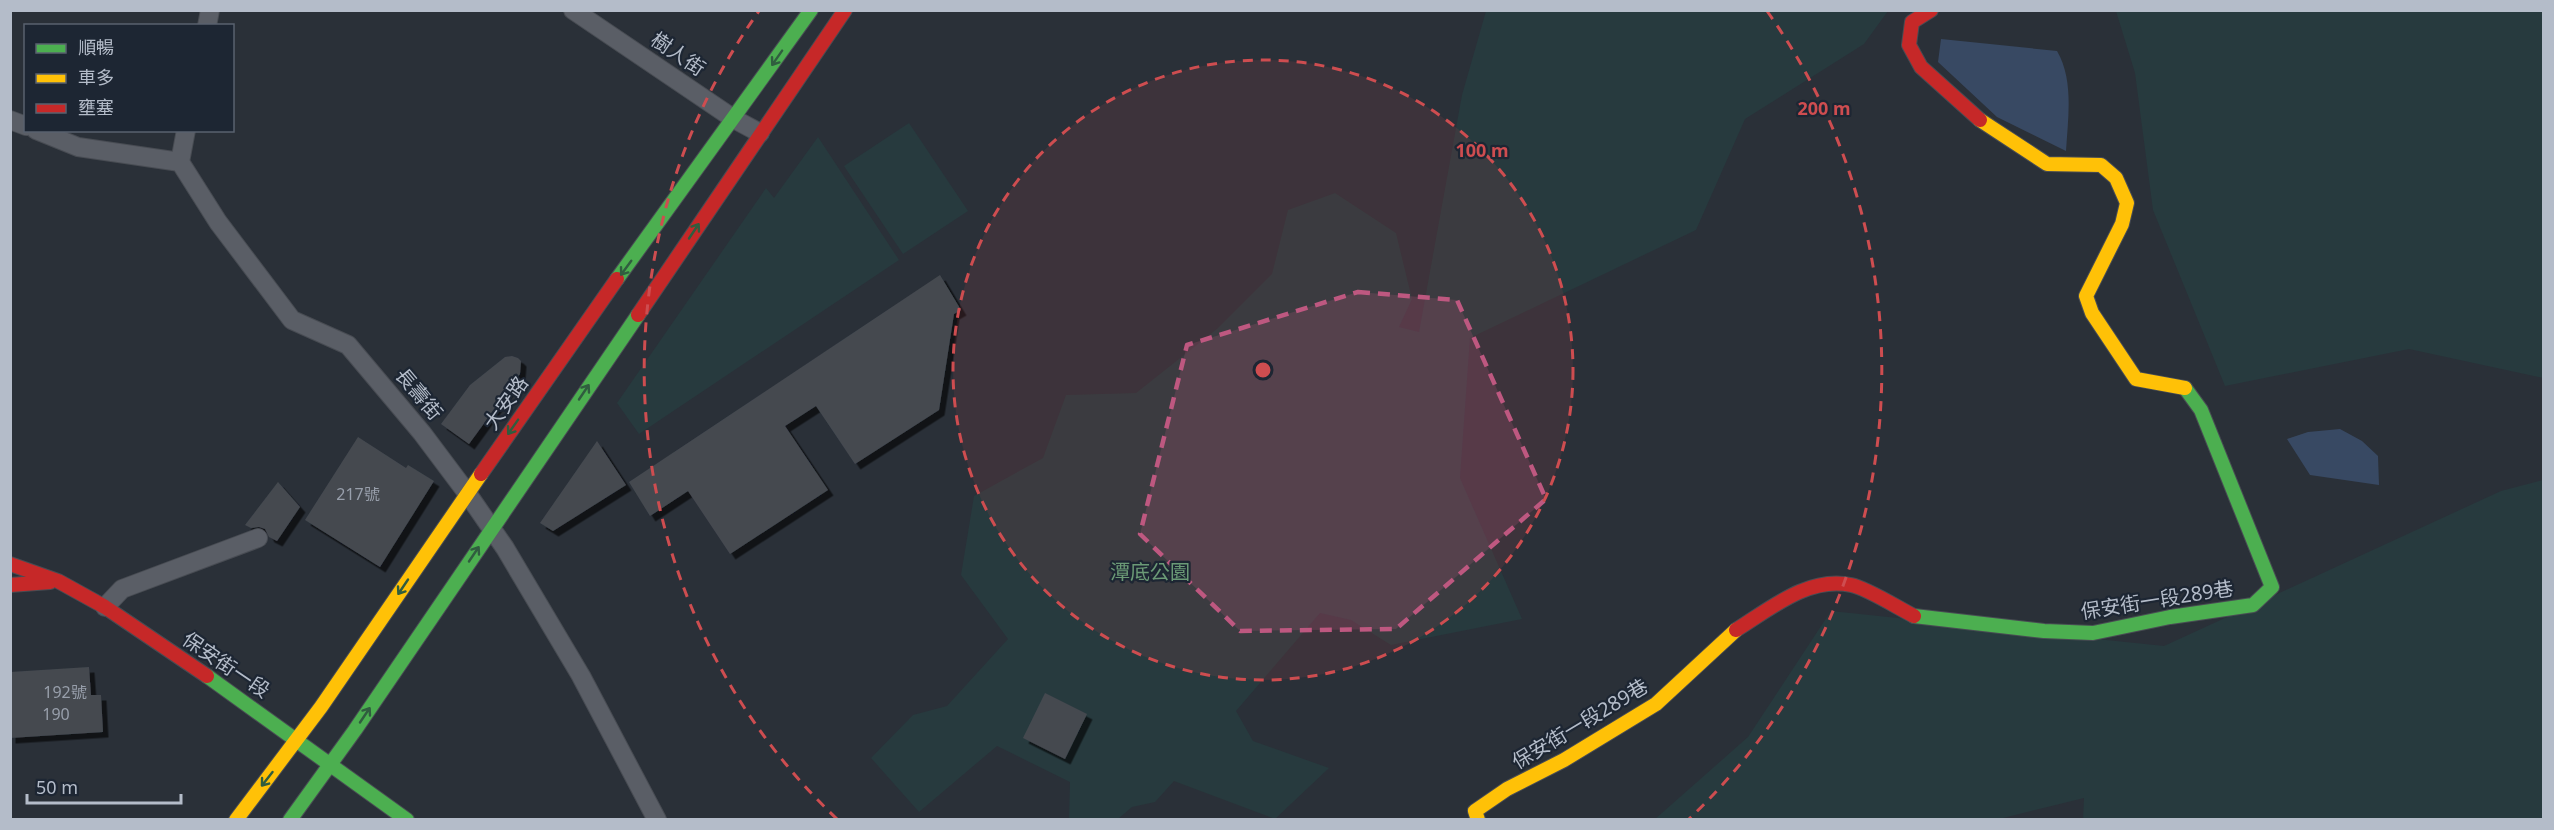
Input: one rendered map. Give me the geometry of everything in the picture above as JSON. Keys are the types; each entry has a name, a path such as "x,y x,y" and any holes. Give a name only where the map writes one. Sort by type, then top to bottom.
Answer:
{"street":[{"name":"樹人街","path":"573,10 734,119 760,133"},
{"name":"大安路","path":"236,819 298,738 570,344 811,10"},
{"path":"290,819 332,763 846,10"},
{"name":"保安街一段289巷","path":"1478,819 1475,811 1507,789 1564,760 1656,704 1734,631 1805,588 1830,584 1852,585 1918,618 2044,631 2093,633 2170,617 2253,604 2272,587 2201,410 2184,387 2136,379 2092,313 2086,296 2122,224 2127,202 2116,178 2101,165 2047,164 1986,126 1921,67 1909,45 1912,22 1931,10"},
{"path":"41,132 78,147 180,162 186,132"},
{"name":"長壽街","path":"180,162 218,222 292,320 348,345 422,433 467,493 492,528 581,676 657,819"},
{"path":"105,607 122,589 258,538"},
{"name":"保安街一段","path":"10,564 58,581 105,607 298,738 407,819"},
{"path":"10,585 58,581"}],"highlighted area":[{"path":"1358,292 1457,300 1546,499 1396,629 1240,631 1140,534 1187,345"}],"green space":[{"name":"潭底公園","path":"1486,11 1888,11 1864,44 1745,119 1696,230 1470,338 1460,478 1522,619 1391,645 1351,620 1320,613 1236,711 1253,741 1329,768 1275,819 1174,781 1155,802 1132,807 1118,819 1069,819 1070,782 997,746 919,812 871,758 913,715 947,706 1008,639 961,575 974,496 1043,458 1066,395 1136,393 1218,328 1272,274 1288,210 1335,193 1396,233 1412,299 1399,327 1419,332 1462,95"},
{"path":"2116,11 2543,11 2543,378 2409,349 2225,386 2153,210 2135,73"},
{"path":"909,123 968,211 903,254 844,166"},
{"path":"818,137 899,260 639,434 617,403 766,188 774,198"},
{"path":"2543,480 2543,819 2083,820 2084,798 1999,819 1654,820 1748,737 1831,611 2164,646 2501,491"}],"water":[{"path":"1941,39 2057,51 2066,74 2068,87 2069,113 2066,151 1997,117 1938,62"},
{"path":"2340,429 2362,441 2378,456 2379,485 2310,475 2287,439 2308,432"}],"building":[{"path":"940,275 961,310 954,314 939,410 855,464 816,406 785,426 828,490 730,554 688,491 650,516 629,482"},
{"path":"512,356 521,361 520,374 469,444 441,424 470,385 505,357"},
{"path":"358,437 406,468 408,465 434,481 380,567 305,520"},
{"path":"597,441 626,485 553,531 540,523"},
{"path":"278,482 300,507 277,541 269,537 265,529 245,525"},
{"path":"89,667 91,695 101,695 103,732 10,738 10,672"},
{"path":"1045,693 1087,714 1065,759 1023,738"}],"traffic: fast":[{"path":"617,279 811,10"},
{"path":"290,820 355,730 638,315"},
{"path":"1914,616 2044,631 2093,633 2170,617 2253,605 2272,587 2201,410 2185,388"},
{"path":"207,676 407,820"}],"traffic: slow":[{"path":"1980,120 2047,164 2101,165 2116,178 2127,203 2122,224 2086,296 2092,313 2136,379 2185,388"},
{"path":"236,820 321,707 481,474"},
{"path":"1478,820 1475,811 1507,789 1564,760 1656,704 1736,630"}],"traffic: jam":[{"path":"638,315 845,10"},
{"path":"1931,10 1912,22 1909,45 1921,67 1980,120"},
{"path":"481,474 617,279"},
{"path":"10,564 58,581 105,607 207,676"},
{"path":"10,585 50,582"},
{"path":"1736,630 1790,596 1820,585 1835,583 1865,590 1914,616"}]}
